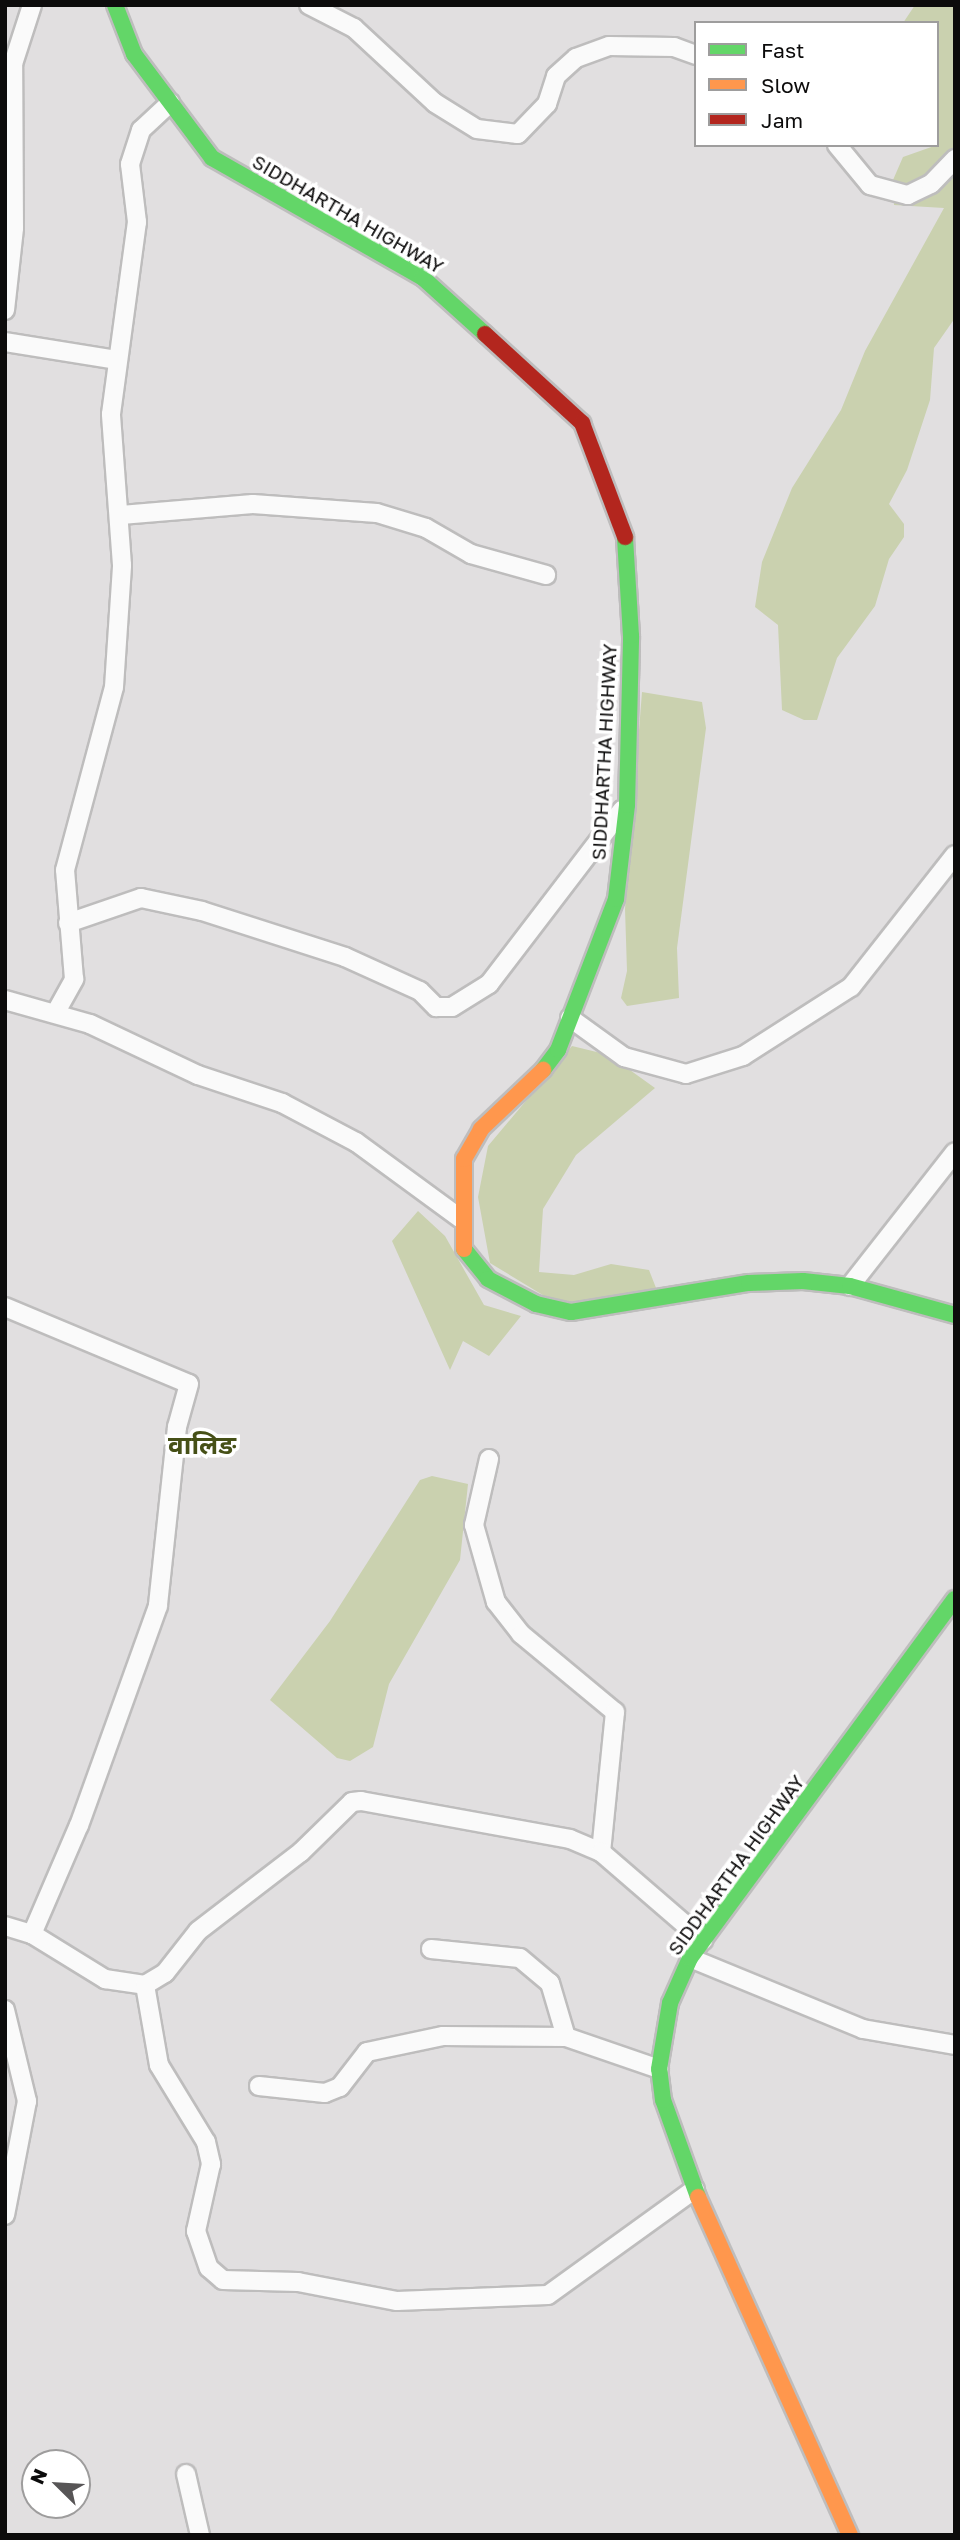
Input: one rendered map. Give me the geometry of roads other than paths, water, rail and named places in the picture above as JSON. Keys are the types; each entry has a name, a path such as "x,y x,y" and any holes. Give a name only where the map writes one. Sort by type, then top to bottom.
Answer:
{"highway":[{"name":"SIDDHARTHA HIGHWAY","path":"115,5 134,54 212,158 424,278 582,423 625,533 631,636 626,805 616,899 570,1018 538,1078 481,1129 464,1159 460,1218 464,1252 488,1279 536,1304 571,1312 749,1283 850,1286 955,1315"},
{"name":"SIDDHARTHA HIGHWAY","path":"850,2535 695,2189 663,2100 659,2069 670,2003 690,1958 955,1599"}],"street":[{"path":"5,310 14,229 9,64 32,5"},
{"path":"309,5 354,28 435,103 477,129 518,134 547,104 556,76 576,58 609,46 674,47 694,54"},
{"path":"56,1012 74,979 65,870 114,687 121,515 111,414 117,360 128,318 137,222 132,146 170,103"},
{"path":"839,147 870,185 908,195 932,184 955,159"},
{"path":"5,342 117,360"},
{"path":"121,515 253,504 377,513 426,528 471,554 547,575"},
{"path":"68,923 141,898 202,911 345,957 421,991 436,1007 452,1007 489,984 626,805"},
{"path":"570,1018 624,1057 686,1074 743,1056 851,987 955,855"},
{"path":"5,1000 56,1012 198,1076 282,1103 356,1142 460,1218"},
{"path":"850,1286 955,1152"},
{"path":"5,1307 189,1384 177,1427 158,1606 84,1814 32,1934"},
{"path":"489,1459 474,1525 492,1594 521,1634 615,1712 601,1852"},
{"path":"5,1926 32,1934 105,1979 145,1985 165,1973 198,1931 301,1852 352,1802 570,1839 601,1852 703,1940"},
{"path":"431,1949 520,1958 550,1983 566,2037"},
{"path":"690,1958 863,2029 955,2045"},
{"path":"145,1985 159,2065 206,2142 211,2164 196,2231 209,2268 223,2280 298,2282 397,2301 548,2295 695,2189"},
{"path":"5,2010 13,2074 26,2123 5,2215"},
{"path":"259,2086 326,2093 348,2079 367,2052 443,2036 566,2037 659,2069"},
{"path":"5,2141 26,2123"},
{"path":"186,2474 200,2535"}],"district":[{"name":"वालिङ","path":"202,1445"}]}
